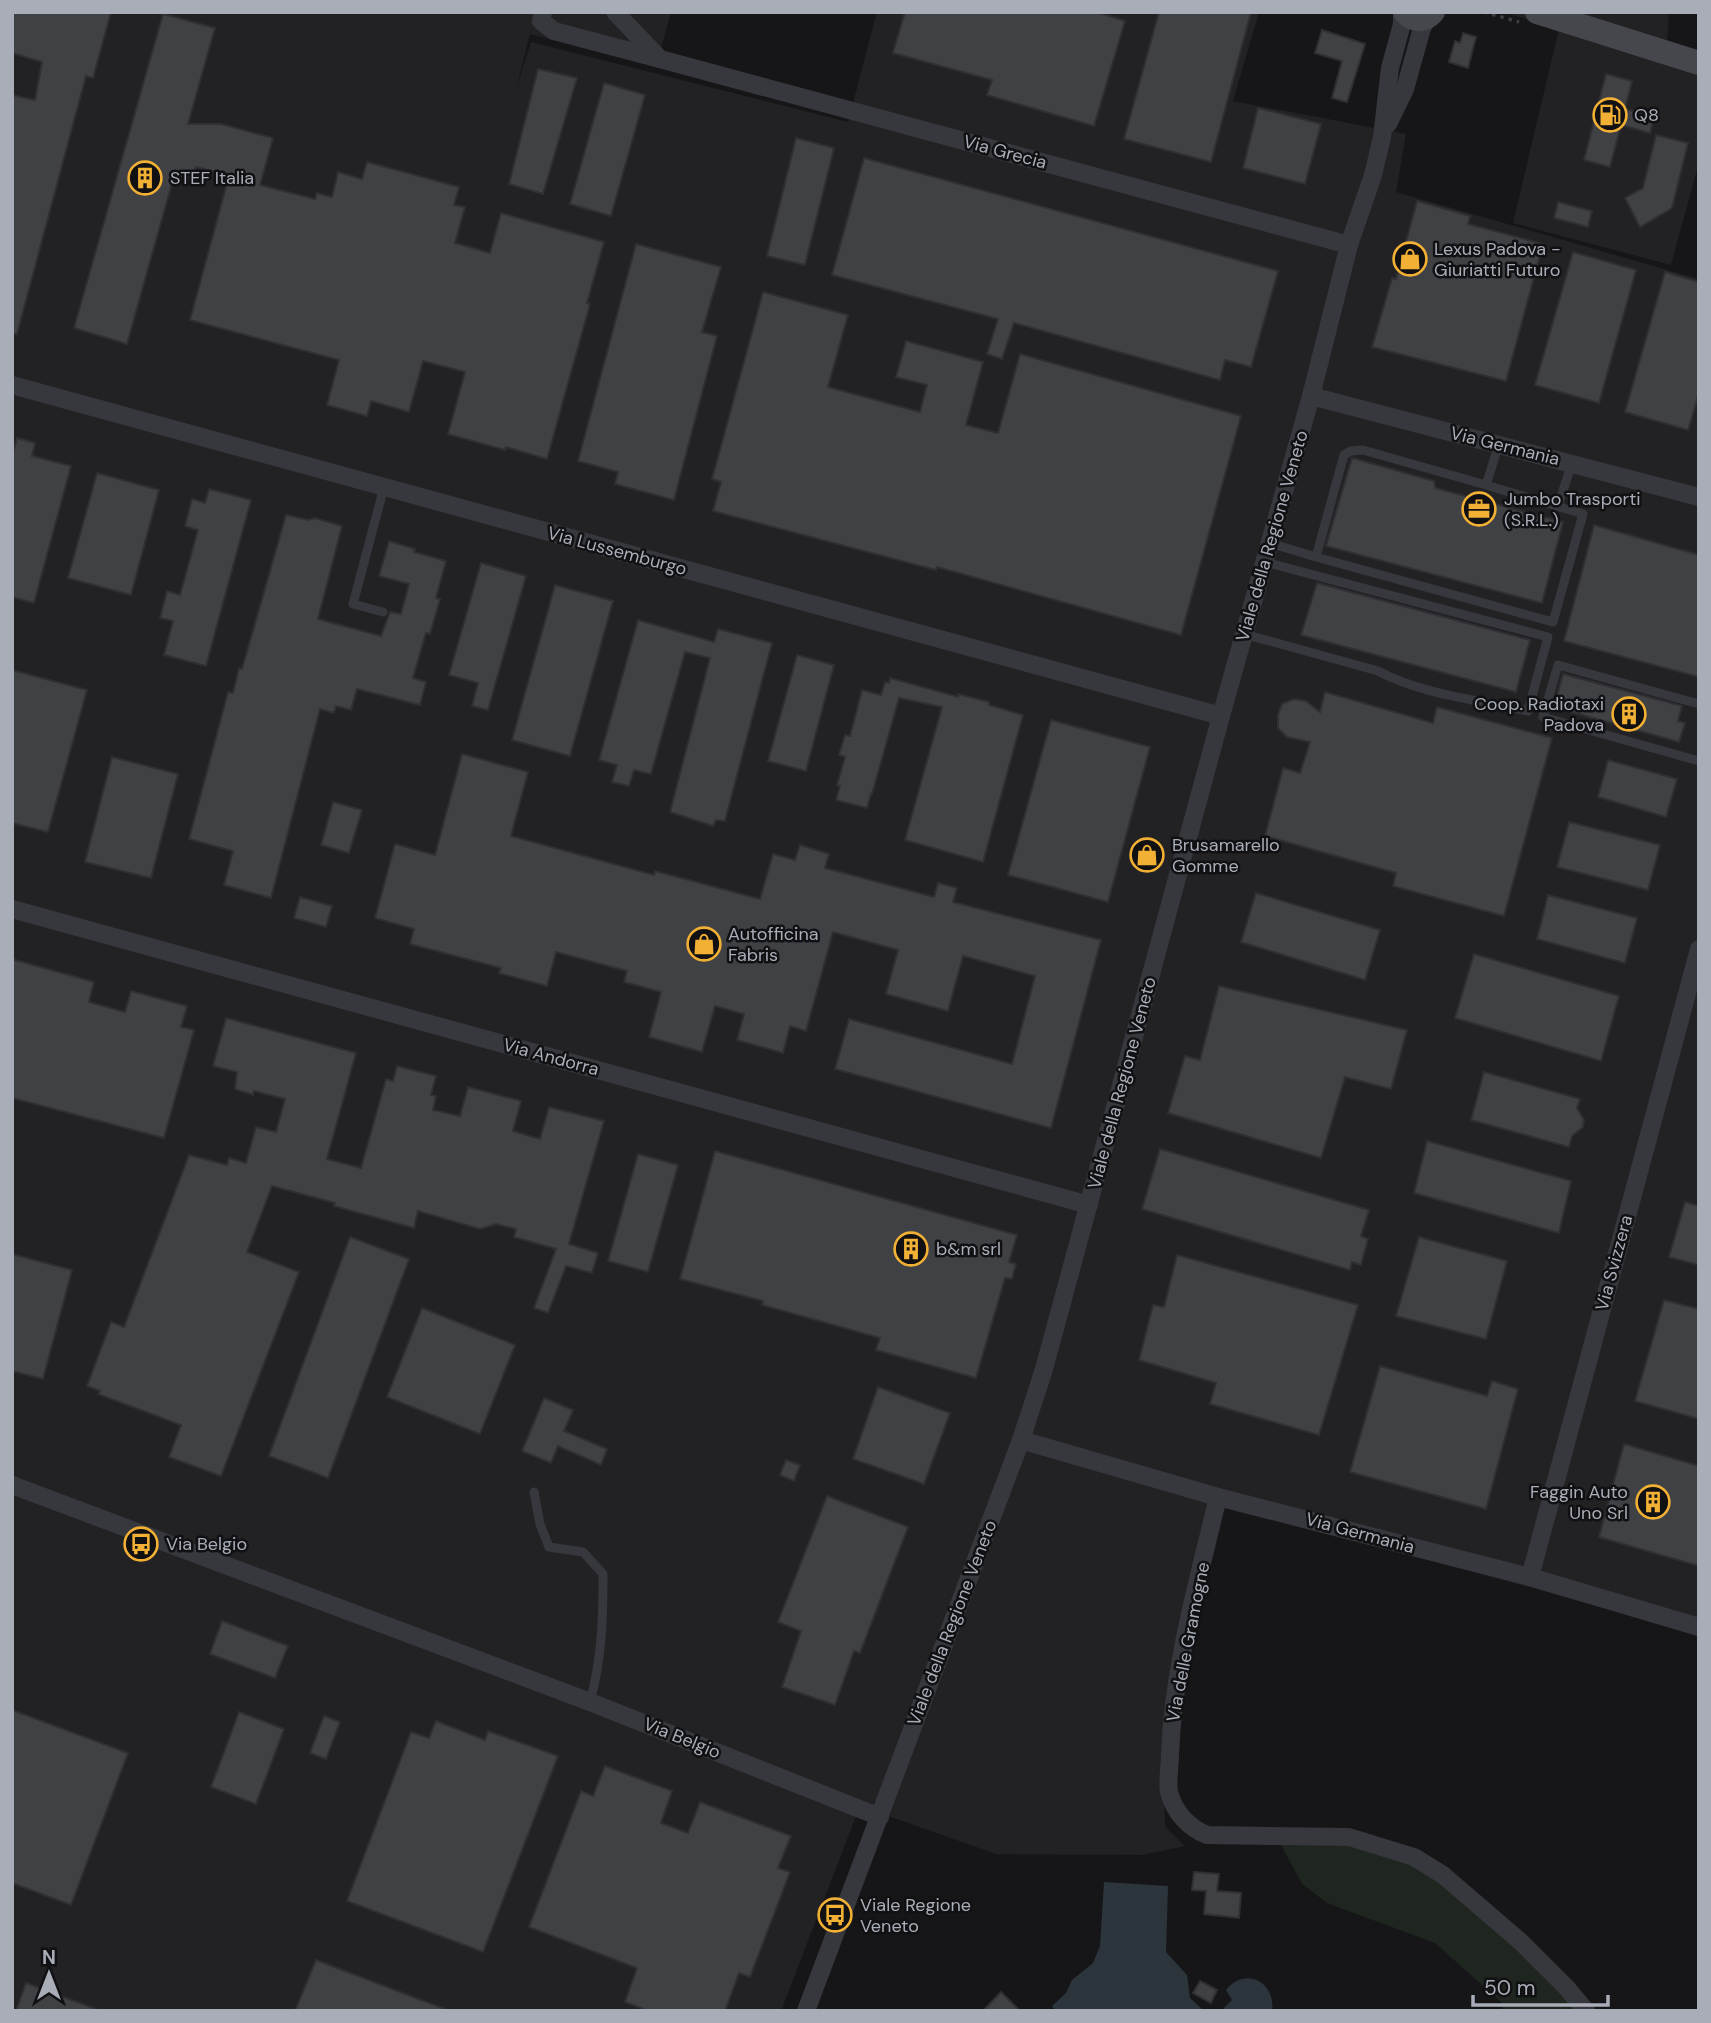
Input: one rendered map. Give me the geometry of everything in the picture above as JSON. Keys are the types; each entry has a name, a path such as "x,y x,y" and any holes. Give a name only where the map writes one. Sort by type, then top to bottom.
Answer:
{"main road":[{"path":"1404,12 1418,20 1431,14"},
{"path":"1536,12 1699,64"}],"street":[{"path":"615,12 660,59"},
{"name":"Viale della Regione Veneto","path":"806,2011 1021,1440 1044,1368 1221,716 1311,397 1349,245 1373,175 1382,137 1390,68 1404,12"},
{"name":"Via Grecia","path":"540,13 541,21 554,31 1349,245"},
{"name":"Viale della Regione Veneto","path":"1382,137 1405,89 1422,28 1431,14"},
{"name":"Via Lussemburgo","path":"12,385 1221,716"},
{"name":"Via Germania","path":"1311,397 1699,497"},
{"name":"Via Andorra","path":"12,909 1089,1205"},
{"name":"Via Svizzera","path":"1530,1577 1699,949"},
{"name":"Via Germania","path":"1021,1440 1217,1497 1530,1577 1699,1627"},
{"name":"Via Belgio","path":"12,1485 590,1702 880,1817"},
{"name":"Via delle Gramogne","path":"1217,1497 1181,1658 1172,1720 1169,1792 1182,1818 1196,1831 1206,1835 1349,1837 1414,1857 1443,1875 1521,1942 1586,2011"}],"lane":[{"path":"1486,485 1499,444"},
{"path":"1270,543 1316,557 1553,622 1583,514 1363,450 1351,451 1344,455 1316,557"},
{"path":"1558,506 1572,463"},
{"path":"383,612 353,604 384,487"},
{"path":"1244,634 1378,671 1394,679 1441,692 1528,711 1548,637 1265,562"},
{"path":"1699,704 1558,664 1543,717 1699,761"},
{"path":"534,1492 540,1524 549,1547 583,1552 603,1574 599,1670 590,1702"}],"path":[{"path":"1471,12 1483,12"}],"shaded area":[{"path":"12,12 671,12 656,66 530,34 516,89 531,42 848,122 877,12 1259,12 1233,101 1406,134 1396,192 1699,279 1699,1633 1217,1503 1164,1793 1165,1827 1185,1846 1142,1855 996,1854 860,1806 781,2011 12,2011"},
{"path":"1503,12 1669,12 1667,42 1699,51 1699,162 1671,265 1513,223 1559,29"},
{"path":"1281,1845 1350,1846 1410,1863 1477,1895 1581,2011 1503,2011 1501,2002 1435,1943 1327,1903 1302,1884"},
{"path":"1104,1882 1168,1886 1166,1952 1187,1975 1190,1998 1203,2010 1223,2009 1232,2000 1226,1990 1242,1979 1250,1978 1264,1985 1269,1992 1272,2011 1056,2011 1052,2006 1066,1993 1072,1980 1093,1963 1100,1946"}],"building":[{"path":"12,12 111,12 93,78 86,76 17,334 12,334 12,95 35,100 42,62 12,53"},
{"path":"905,12 1097,12 1125,21 1094,126 987,95 992,80 893,53"},
{"path":"1159,12 1251,12 1211,162 1124,139"},
{"path":"163,14 215,28 188,124 221,124 273,138 260,185 315,199 317,193 332,197 338,172 362,179 367,162 459,187 454,205 465,207 455,243 490,253 501,213 604,242 587,303 590,304 547,459 448,434 465,372 423,361 409,412 371,401 367,416 327,405 339,360 190,320 229,176 196,167 193,180 174,176 127,344 74,328"},
{"path":"1322,30 1365,44 1347,102 1332,98 1342,61 1315,53"},
{"path":"1463,33 1476,37 1468,68 1449,62 1455,41 1460,43"},
{"path":"538,69 577,78 543,194 509,184"},
{"path":"1606,74 1632,81 1625,109 1654,116 1650,133 1621,125 1610,167 1584,160"},
{"path":"604,83 645,95 611,216 570,204"},
{"path":"1258,108 1321,124 1305,184 1243,168"},
{"path":"1656,135 1688,143 1672,208 1640,227 1625,198 1643,188"},
{"path":"796,138 834,148 805,265 767,256"},
{"path":"864,158 1278,271 1251,367 1225,360 1220,380 1014,323 1002,359 987,354 998,319 832,275"},
{"path":"1417,201 1470,216 1468,224 1543,244 1506,381 1372,347 1392,278 1396,279"},
{"path":"1558,202 1592,211 1588,227 1554,218"},
{"path":"636,244 721,267 702,332 717,336 674,500 615,484 618,472 578,461"},
{"path":"1573,252 1636,270 1599,403 1535,385"},
{"path":"1665,272 1699,282 1699,393 1688,430 1625,412"},
{"path":"763,292 848,315 828,387 920,412 927,385 896,377 906,341 983,362 966,425 998,433 1020,354 1241,416 1181,635 937,567 936,570 713,511 721,482 712,479"},
{"path":"17,438 35,443 32,456 71,466 34,603 12,597 12,456"},
{"path":"1352,458 1434,481 1435,488 1563,522 1542,603 1326,546"},
{"path":"97,473 159,490 131,595 68,578"},
{"path":"209,489 251,500 206,666 164,655 173,621 160,618 167,591 180,595 198,530 185,526 192,499 205,503"},
{"path":"286,515 309,520 315,518 342,526 318,619 381,636 390,612 401,614 409,584 379,576 389,541 415,549 414,552 446,561 436,598 440,599 430,634 426,633 413,678 426,682 420,705 357,689 351,710 336,706 334,713 320,709 271,898 224,885 233,851 189,839 228,692 233,693 239,668 242,669"},
{"path":"1594,525 1699,555 1699,677 1564,641"},
{"path":"481,563 526,576 488,710 472,706 478,683 449,675"},
{"path":"1317,583 1530,640 1516,692 1301,635"},
{"path":"555,585 613,601 570,756 512,740"},
{"path":"638,620 714,642 718,629 772,643 725,821 716,820 713,826 670,812 710,658 685,652 651,774 634,770 629,786 612,782 617,765 599,760"},
{"path":"797,655 834,665 806,771 768,761"},
{"path":"12,670 87,690 48,832 12,823"},
{"name":"Coop. Radiotaxi Padova","path":"1563,674 1682,706 1678,721 1685,723 1679,742 1554,707"},
{"path":"890,678 958,697 958,694 989,702 989,705 1023,715 983,862 905,840 942,707 899,698 867,808 836,800 845,757 839,755 845,735 850,736 862,690 881,695 885,682 889,683"},
{"path":"1325,692 1433,723 1437,707 1552,738 1504,916 1393,886 1396,873 1265,836 1283,768 1300,773 1310,742 1287,737 1278,728 1278,715 1282,704 1294,699 1306,701 1320,712"},
{"path":"1051,720 1150,747 1108,902 1008,875"},
{"path":"462,754 528,772 511,836 654,875 655,871 760,899 773,854 795,860 800,845 829,854 825,868 934,897 938,883 957,888 953,902 1101,940 1051,1128 835,1069 849,1019 1012,1064 1035,976 963,956 948,1011 886,994 898,950 833,932 806,1031 790,1026 783,1053 737,1040 744,1014 715,1006 702,1052 649,1037 661,992 624,982 627,971 556,952 547,986 499,973 501,968 410,944 414,929 375,918 395,844 435,855"},
{"path":"112,757 178,774 151,878 85,862"},
{"path":"1608,760 1677,779 1666,817 1598,797"},
{"path":"333,802 362,810 349,853 321,845"},
{"path":"1569,822 1660,845 1648,890 1557,867"},
{"path":"1256,893 1380,930 1365,980 1241,942"},
{"path":"1548,895 1637,918 1625,963 1537,939"},
{"path":"300,897 332,906 326,927 294,918"},
{"path":"1474,954 1619,996 1601,1061 1455,1018"},
{"path":"12,959 94,982 89,1002 125,1012 131,991 187,1006 181,1027 194,1030 164,1138 12,1098"},
{"path":"1219,986 1407,1030 1391,1089 1345,1077 1321,1158 1168,1113 1185,1056 1200,1060"},
{"path":"226,1018 356,1053 327,1159 361,1168 386,1079 393,1081 397,1066 436,1076 431,1095 436,1096 433,1110 460,1116 468,1087 521,1101 513,1131 540,1139 549,1107 604,1121 569,1244 598,1253 592,1273 566,1266 548,1313 534,1308 556,1249 514,1237 516,1229 496,1224 480,1229 418,1211 414,1228 272,1186 247,1252 299,1272 221,1476 169,1457 181,1425 98,1394 100,1391 87,1386 111,1322 124,1327 189,1155 227,1165 229,1158 246,1163 256,1127 276,1132 285,1099 254,1091 253,1095 235,1089 237,1072 213,1066"},
{"path":"1484,1072 1580,1099 1577,1108 1584,1120 1583,1127 1572,1136 1569,1147 1471,1120"},
{"path":"1427,1141 1571,1181 1559,1233 1414,1193"},
{"path":"1160,1149 1369,1210 1361,1236 1368,1239 1361,1265 1352,1262 1350,1270 1142,1209"},
{"path":"715,1151 1017,1235 1009,1262 1016,1264 1012,1279 1005,1278 976,1378 876,1350 880,1338 762,1305 763,1301 680,1279"},
{"path":"638,1154 678,1165 648,1272 608,1261"},
{"path":"1685,1202 1699,1206 1699,1265 1669,1257"},
{"path":"350,1237 409,1259 328,1478 269,1456"},
{"path":"1419,1237 1507,1261 1486,1339 1396,1316"},
{"path":"12,1254 72,1270 43,1379 12,1371"},
{"path":"1177,1255 1358,1305 1319,1435 1210,1404 1216,1383 1139,1360 1153,1305 1164,1307"},
{"path":"1664,1300 1699,1309 1699,1419 1635,1401"},
{"path":"422,1308 515,1345 480,1434 387,1397"},
{"path":"1380,1366 1487,1396 1492,1381 1518,1389 1486,1509 1350,1472"},
{"path":"878,1387 950,1413 924,1484 853,1459"},
{"path":"544,1398 573,1410 564,1431 607,1449 601,1465 558,1446 551,1463 522,1451"},
{"name":"Faggin Auto Uno Srl","path":"1624,1444 1699,1466 1699,1566 1599,1537"},
{"path":"786,1460 800,1465 794,1481 780,1475"},
{"path":"827,1496 908,1527 860,1653 854,1651 835,1705 782,1687 801,1631 778,1622"},
{"path":"222,1621 288,1646 275,1678 210,1654"},
{"path":"12,1710 128,1753 71,1905 12,1883"},
{"path":"239,1712 284,1729 256,1804 211,1787"},
{"path":"324,1716 340,1722 326,1759 310,1753"},
{"path":"436,1721 485,1740 488,1731 558,1756 483,1952 347,1901 411,1732 429,1738"},
{"path":"605,1766 672,1791 661,1823 688,1833 700,1802 791,1836 778,1868 790,1872 750,1977 739,1973 725,2011 648,2011 625,2002 637,1968 529,1927 581,1791 593,1796"},
{"path":"1194,1872 1219,1874 1217,1891 1241,1893 1239,1918 1204,1914 1206,1891 1192,1890"},
{"path":"316,1960 445,2009 295,2011"},
{"path":"1200,1981 1217,1990 1211,2003 1193,1993"},
{"path":"26,1983 96,2009 96,2011 16,2011"},
{"path":"1001,1992 1020,2011 983,2011"}],"place":[{"name":"Q8","path":"1610,115"},
{"name":"STEF Italia","path":"145,178"},
{"name":"Lexus Padova - Giuriatti Futuro","path":"1410,259"},
{"name":"Jumbo Trasporti (S.R.L.)","path":"1479,509"},
{"name":"Coop. Radiotaxi Padova","path":"1629,714"},
{"name":"Brusamarello Gomme","path":"1147,855"},
{"name":"Autofficina Fabris","path":"704,944"},
{"name":"b&m srl","path":"911,1249"},
{"name":"Faggin Auto Uno Srl","path":"1653,1502"},
{"name":"Via Belgio","path":"141,1544"},
{"name":"Viale Regione Veneto","path":"835,1915"}]}
